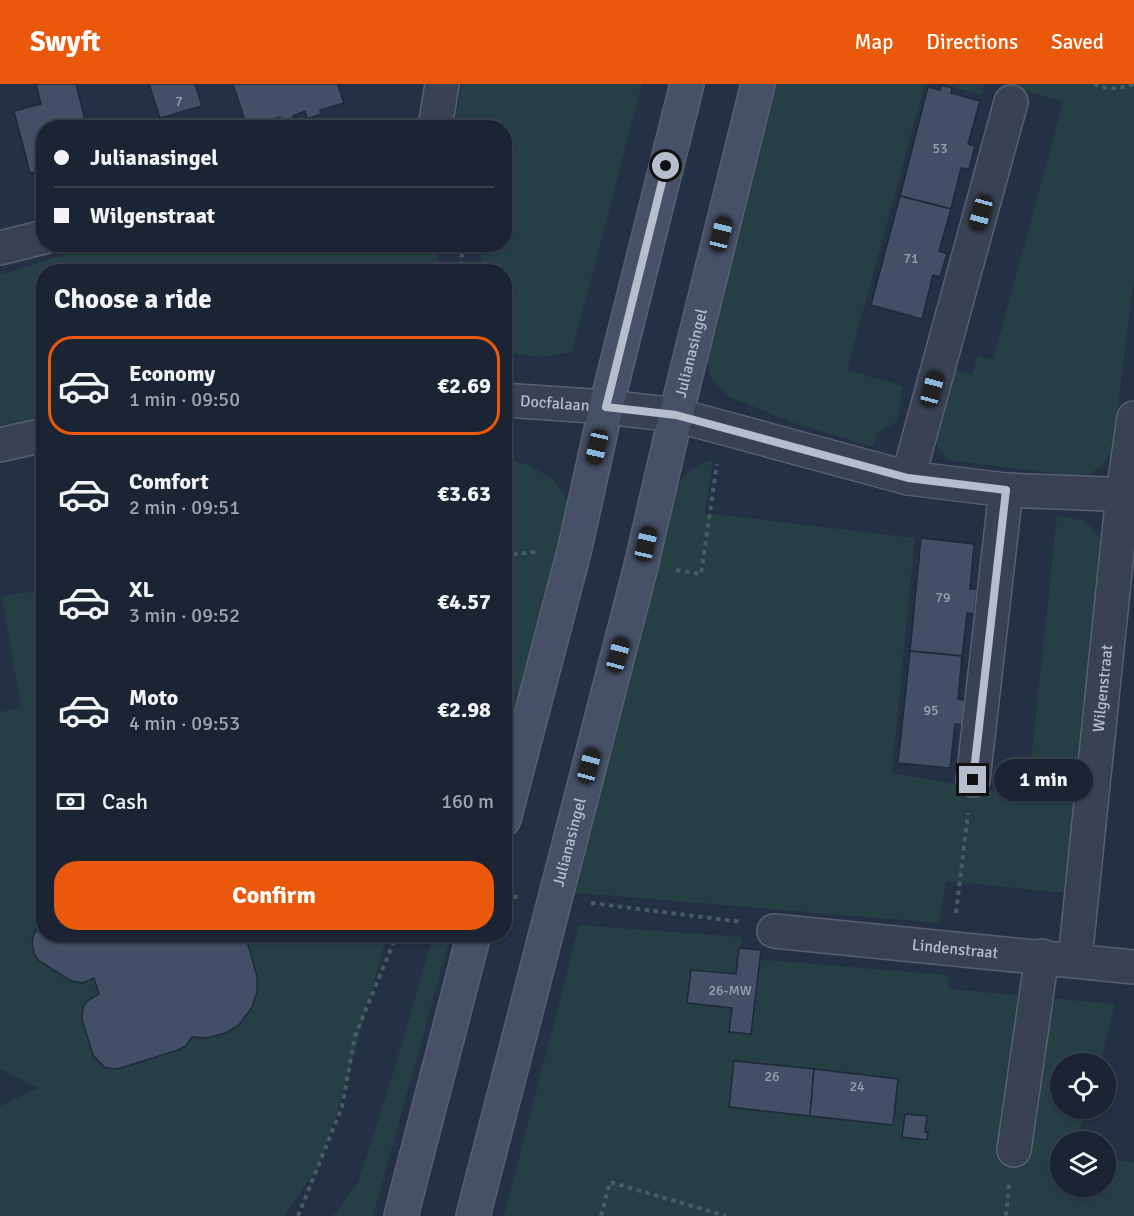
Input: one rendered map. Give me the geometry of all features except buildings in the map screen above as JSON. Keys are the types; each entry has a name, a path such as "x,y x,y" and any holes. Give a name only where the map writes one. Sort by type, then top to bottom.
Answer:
{"main road":[{"path":"512,789 575,549 606,407 687,84"},
{"name":"Julianasingel","path":"473,1216 641,566 758,84"},
{"path":"401,1216 472,942"}],"street":[{"path":"436,120 442,84"},
{"path":"908,478 1011,102"},
{"path":"0,248 36,239"},
{"name":"Docfalaan","path":"512,401 606,407 676,415 908,478 1006,490 1129,494"},
{"name":"Wilgenstraat","path":"1075,959 1129,494 1134,418"},
{"path":"0,446 36,437"},
{"path":"973,780 1006,490"},
{"name":"Lindenstraat","path":"774,931 1075,959 1134,967"},
{"path":"1014,1150 1042,956"}],"path":[{"path":"1094,84 1106,89 1122,88 1134,84"},
{"path":"952,947 973,780"},
{"path":"512,897 750,923 774,931"},
{"path":"298,1216 342,1107 355,1036 394,942"},
{"path":"601,1216 610,1182 726,1216"}],"green space":[{"path":"462,84 642,84 572,352 544,357 512,354 512,264 481,264 481,252 512,252 512,120 455,120"},
{"path":"774,84 925,84 847,370 903,386 897,422 877,433 873,447 794,423 729,397 711,379 706,355"},
{"path":"943,84 984,84 981,95"},
{"path":"1001,84 1134,84 1134,278 1113,448 1100,467 1081,477 948,460 938,447 934,432 952,369 972,375 978,356 993,360 1063,102"},
{"path":"72,252 437,252 439,264 36,264 36,422 0,433 0,275"},
{"path":"713,459 705,513 915,538 892,773 1027,797 1057,516 1086,521 1102,541 1065,893 946,881 939,923 568,892 668,502 677,486 691,470"},
{"path":"512,460 531,466 552,479 565,496 573,515 564,555 512,727"},
{"path":"36,590 36,942 385,942 344,1091 319,1166 284,1216 0,1216 0,1106 38,1088 0,1069 0,712 21,708 2,597"},
{"path":"579,925 741,937 741,958 947,975 949,989 1115,1004 1103,1053 1050,1053 1050,1119 1084,1119 1078,1131 1050,1131 1050,1197 1116,1197 1116,1160 1134,1162 1134,1216 504,1216"},
{"path":"431,942 449,942 373,1216 333,1216 358,1183 396,1064"}],"route":[{"path":"666,166 606,407 676,415 908,478 1006,490 973,780"}]}
